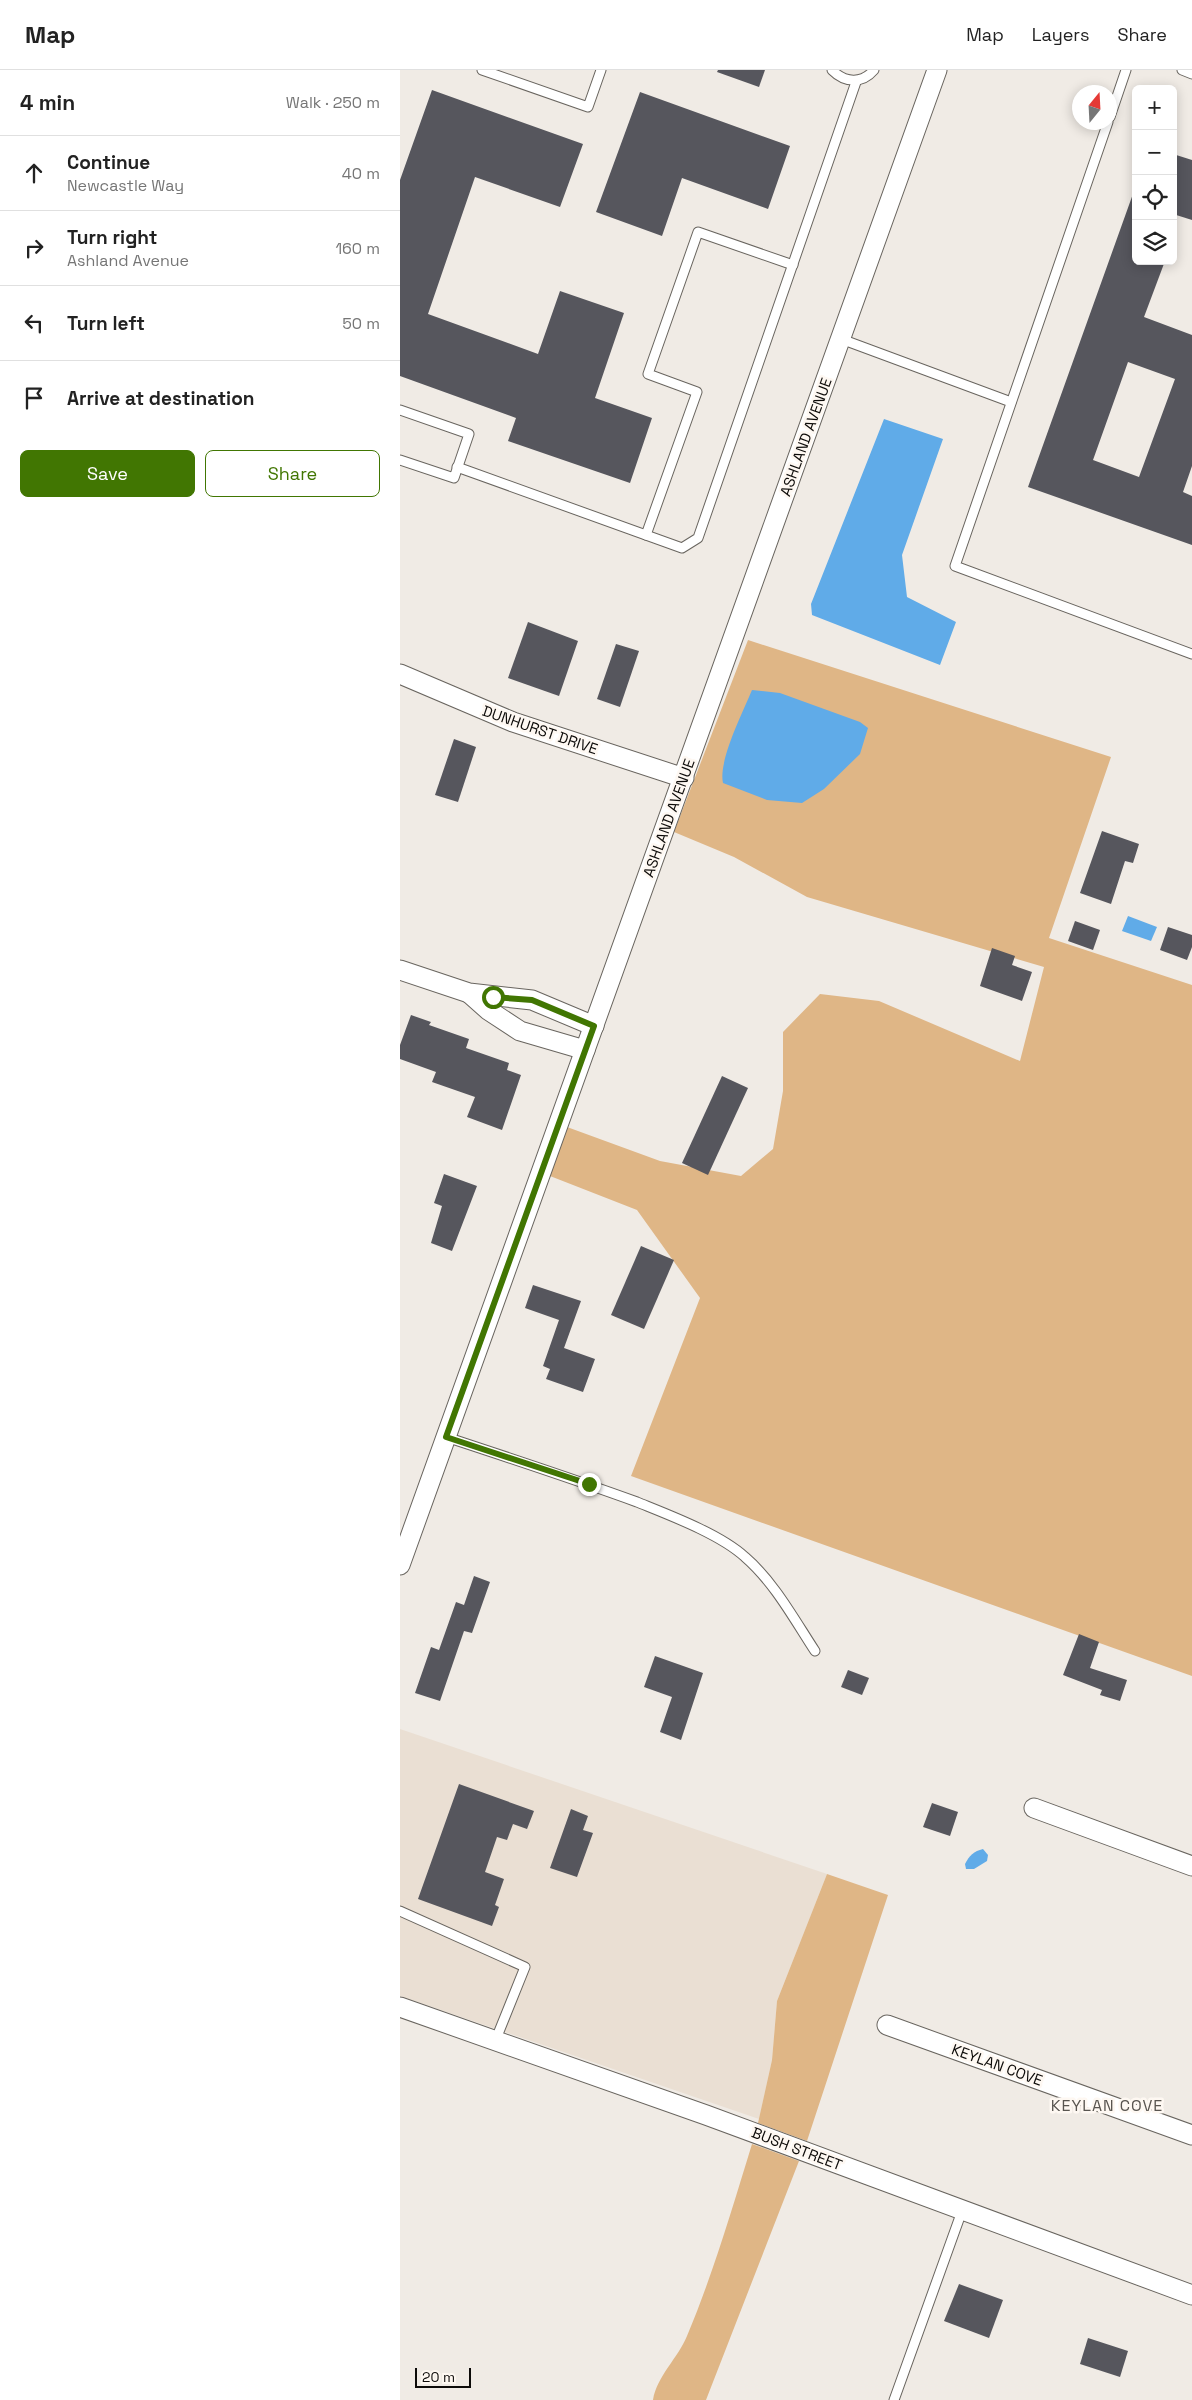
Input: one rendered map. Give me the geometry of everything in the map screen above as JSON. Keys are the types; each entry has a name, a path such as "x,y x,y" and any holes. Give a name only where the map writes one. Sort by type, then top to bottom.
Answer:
{"street":[{"name":"ASHLAND AVENUE","path":"400,1565 841,339 934,71"},
{"name":"DUNHURST DRIVE","path":"400,674 512,722 684,778"},
{"path":"400,970 469,993 532,1000 594,1026"},
{"path":"469,993 488,1010 520,1031 585,1050"},
{"path":"1034,1808 1192,1866"},
{"name":"BUSH STREET","path":"400,2007 496,2039 706,2115 1192,2295"},
{"name":"KEYLAN COVE","path":"887,2025 1192,2135"}],"lane":[{"path":"482,70 588,107 601,70"},
{"path":"832,70 837,75 856,82 865,79 874,70"},
{"path":"1117,96 1126,70"},
{"path":"1182,70 1192,74"},
{"path":"457,467 682,548 698,538 856,82"},
{"path":"1105,130 955,566 1192,654"},
{"path":"646,535 697,392 648,374 698,232 792,265"},
{"path":"841,339 1012,402"},
{"path":"400,410 469,434 454,478 400,460"},
{"path":"446,1437 589,1484 705,1531 744,1556 778,1595 815,1651"},
{"path":"400,1912 525,1967 496,2039"},
{"path":"894,2400 962,2211"}],"shaded area":[{"path":"748,640 1111,757 1049,938 1192,985 1192,1676 631,1476 700,1298 637,1210 550,1176 567,1127 660,1161 741,1176 773,1149 783,1091 783,1032 820,994 879,1001 1020,1061 1044,967 807,897 734,857 674,832"},
{"path":"400,1729 827,1874 777,2001 772,2060 759,2119 400,1996"},
{"path":"827,1874 888,1895 807,2141 758,2123 772,2060 777,2001"},
{"path":"752,2144 799,2161 706,2400 653,2400 655,2391 683,2344 696,2313 722,2241"}],"water":[{"path":"884,419 943,439 902,555 907,597 956,622 940,665 812,615 811,604"},
{"path":"752,690 780,693 860,722 868,728 860,754 824,789 802,803 767,800 723,783 724,762"},
{"path":"1128,916 1157,927 1151,941 1122,931"},
{"path":"983,1849 988,1855 987,1861 974,1869 966,1869 965,1864 970,1856"}],"building":[{"path":"718,70 765,70 759,87 717,72"},
{"path":"432,90 583,144 560,207 475,177 428,314 538,354 560,291 624,313 595,398 652,418 630,483 508,441 516,418 400,376 400,180"},
{"path":"640,92 790,146 768,209 682,178 662,236 596,212"},
{"path":"1177,155 1192,160 1192,220 1177,215"},
{"path":"1132,197 1132,265 1164,265 1144,317 1192,335 1192,466 1183,492 1192,496 1192,545 1028,487","holes":["1128,362 1175,379 1139,477 1093,460"]},
{"path":"528,622 578,641 559,696 508,678"},
{"path":"616,644 639,651 620,707 597,699"},
{"path":"454,739 476,747 458,802 435,795"},
{"path":"1102,831 1139,844 1133,863 1125,861 1111,904 1080,893"},
{"path":"1075,921 1100,930 1093,950 1068,941"},
{"path":"1168,927 1192,935 1192,947 1187,960 1160,950"},
{"path":"992,948 1015,956 1012,965 1032,972 1022,1001 980,986"},
{"path":"411,1015 431,1022 429,1025 469,1039 466,1048 509,1063 507,1070 521,1075 502,1130 467,1117 475,1097 432,1082 436,1072 400,1059 400,1045"},
{"path":"722,1076 748,1088 708,1175 682,1163"},
{"path":"444,1174 477,1186 452,1251 431,1243 442,1206 434,1203"},
{"path":"641,1246 674,1260 644,1329 611,1315"},
{"path":"533,1285 581,1301 564,1348 595,1359 583,1392 546,1379 550,1369 543,1366 559,1320 525,1308"},
{"path":"474,1576 490,1582 472,1633 464,1631 440,1701 415,1693 431,1647 439,1650 456,1602 464,1605"},
{"path":"1079,1634 1099,1642 1090,1668 1127,1680 1120,1701 1100,1695 1102,1690 1063,1675"},
{"path":"655,1656 703,1673 681,1740 660,1732 672,1697 644,1687"},
{"path":"848,1670 869,1678 862,1695 841,1687"},
{"path":"459,1784 534,1811 527,1829 513,1824 507,1840 497,1837 485,1872 504,1879 495,1905 499,1907 492,1926 418,1899"},
{"path":"932,1803 958,1812 950,1836 923,1827"},
{"path":"571,1809 588,1816 583,1830 593,1833 577,1877 550,1868"},
{"path":"959,2284 1003,2300 989,2338 944,2321"},
{"path":"1088,2338 1128,2351 1120,2377 1080,2364"}],"district":[{"name":"KEYLAN COVE","path":"1107,2105"}],"route":[{"path":"493,997 532,1000 594,1026 446,1437 589,1484"}]}
